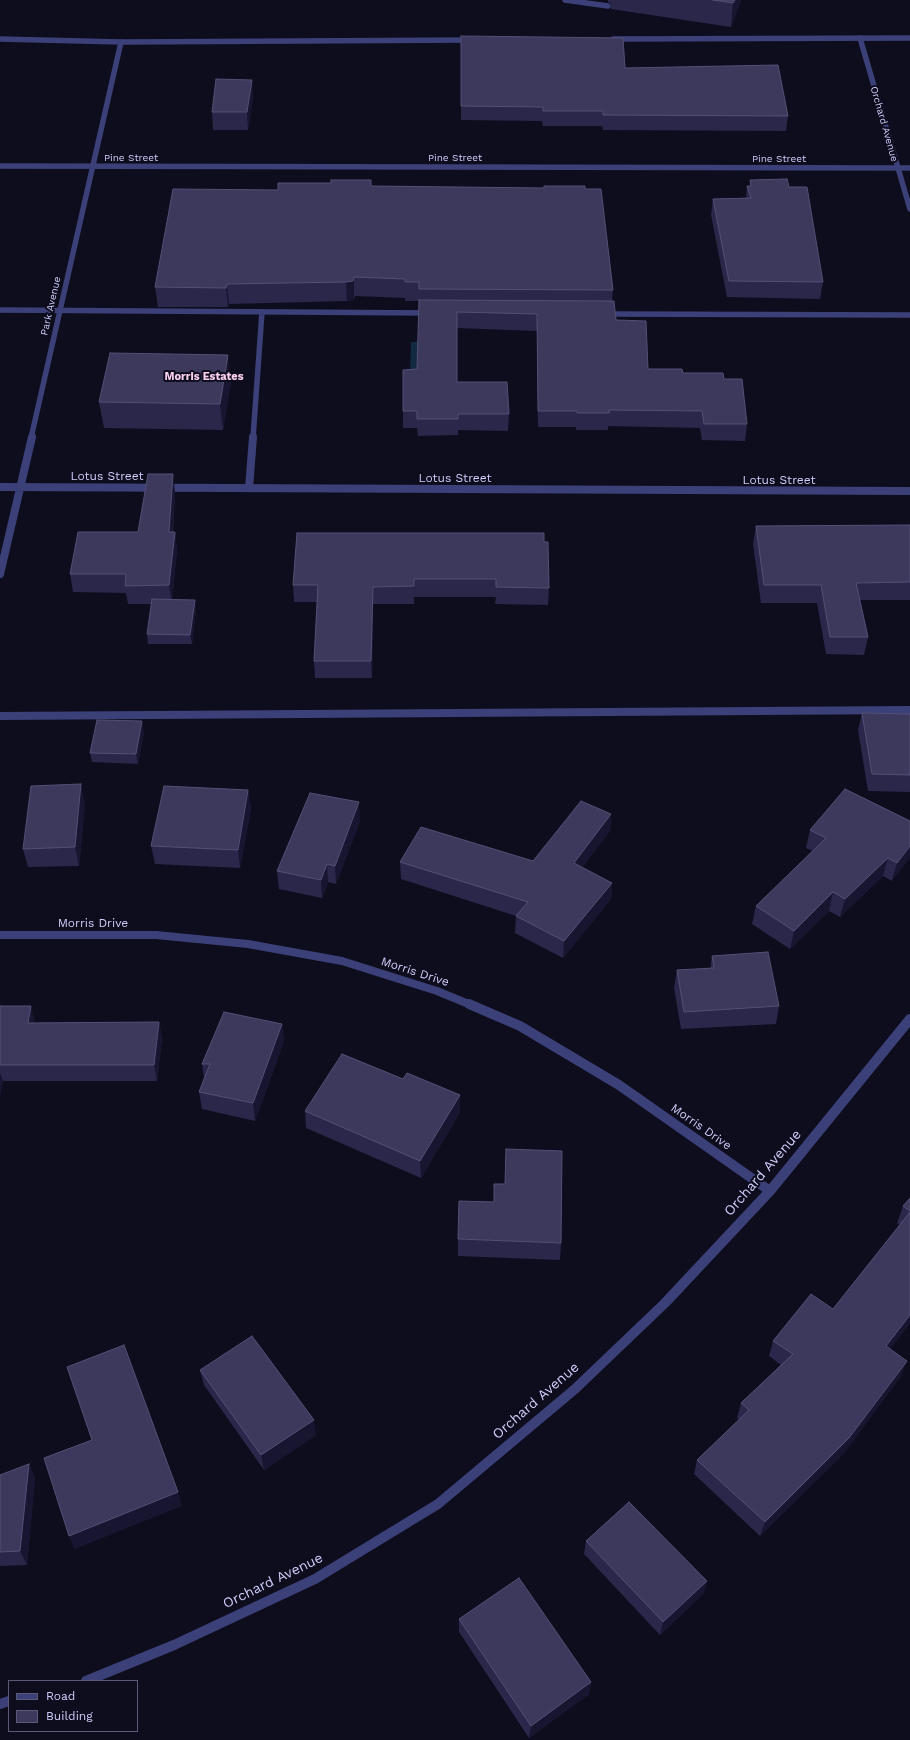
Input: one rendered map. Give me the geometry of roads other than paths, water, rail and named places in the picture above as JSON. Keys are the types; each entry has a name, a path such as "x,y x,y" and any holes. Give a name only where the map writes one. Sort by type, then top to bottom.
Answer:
{"street":[{"path":"566,0 608,6"},
{"name":"Orchard Avenue","path":"860,38 910,209"},
{"path":"604,39 910,38"},
{"path":"0,39 121,42 477,40"},
{"name":"Park Avenue","path":"0,574 94,167 121,42"},
{"name":"Pine Street","path":"0,166 910,168"},
{"path":"0,310 437,313"},
{"path":"249,488 262,312"},
{"path":"596,314 910,315"},
{"name":"Lotus Street","path":"0,487 910,491"},
{"path":"0,716 910,710"},
{"name":"Morris Drive","path":"0,935 156,935 248,944 342,961 437,991 520,1026 612,1081 711,1148 770,1191"},
{"name":"Orchard Avenue","path":"88,1680 174,1645 316,1579 438,1504 575,1389 665,1302 770,1191 910,1019"}],"water":[{"path":"440,341 440,372 410,372 411,342"}],"district":[{"name":"Morris Estates","path":"204,377"}]}
